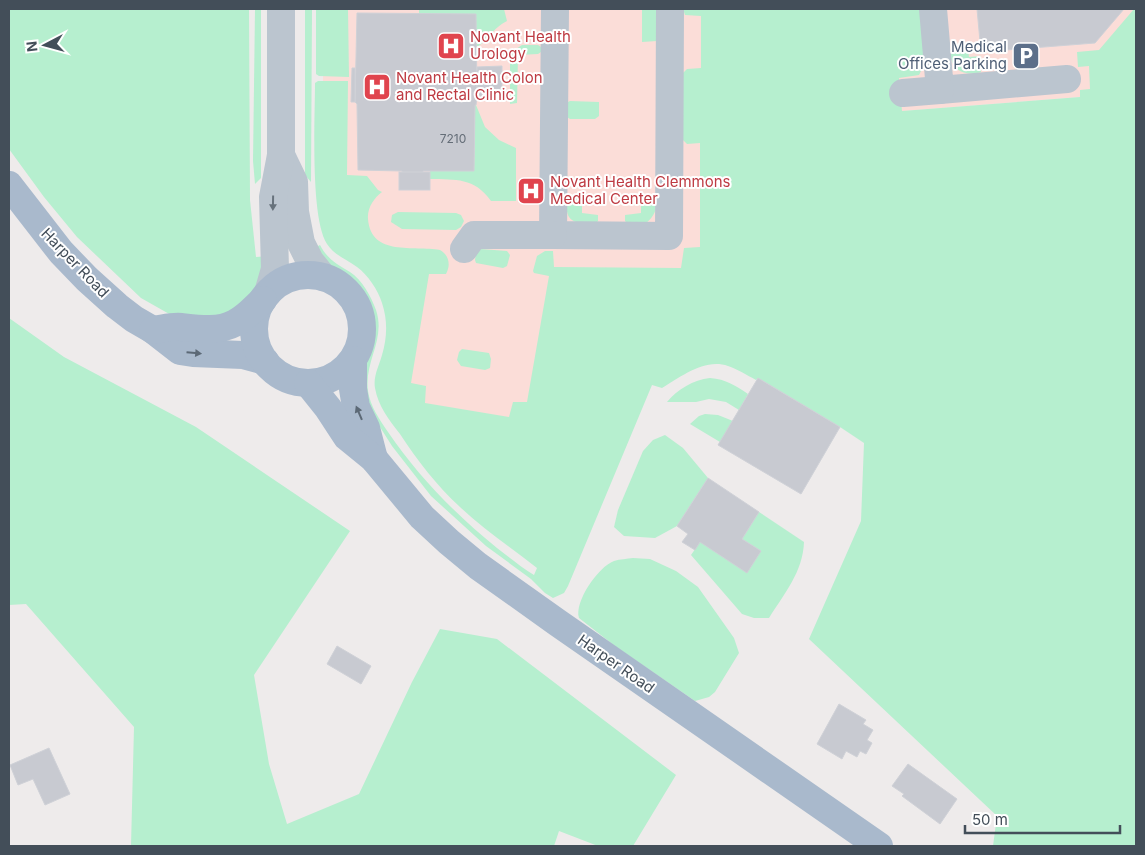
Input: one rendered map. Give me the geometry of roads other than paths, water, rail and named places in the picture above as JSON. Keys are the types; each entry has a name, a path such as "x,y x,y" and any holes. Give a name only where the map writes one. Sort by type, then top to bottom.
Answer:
{"main road":[{"name":"Harper Road","path":"9,185 56,245 87,279 117,306 180,351 243,355 265,361"},
{"path":"153,330 179,327 198,329 223,328 244,318 279,283 293,277 308,275 323,277 338,284 351,296 359,311 362,328 360,344 352,360 341,372 325,381 308,383 292,380 277,373 265,361 255,338 257,312 266,297"},
{"name":"Harper Road","path":"352,360 356,407 366,428 374,459"},
{"name":"Harper Road","path":"308,383 328,408 347,437 374,459 422,517 478,566 879,846"}],"street":[{"path":"266,297 275,269 273,197 281,154 281,9"},
{"path":"553,235 555,9"},
{"path":"464,249 474,235 669,236 670,9"},
{"path":"933,9 940,90"},
{"path":"903,93 1067,79"},
{"path":"281,154 294,182 295,212 301,243 310,261 323,277"}],"place":[{"name":"Novant Health Urology","path":"451,46"},
{"name":"Medical Offices Parking","path":"1026,56"},
{"name":"Novant Health Colon and Rectal Clinic","path":"377,87"},
{"name":"Novant Health Clemmons Medical Center","path":"531,191"}]}
